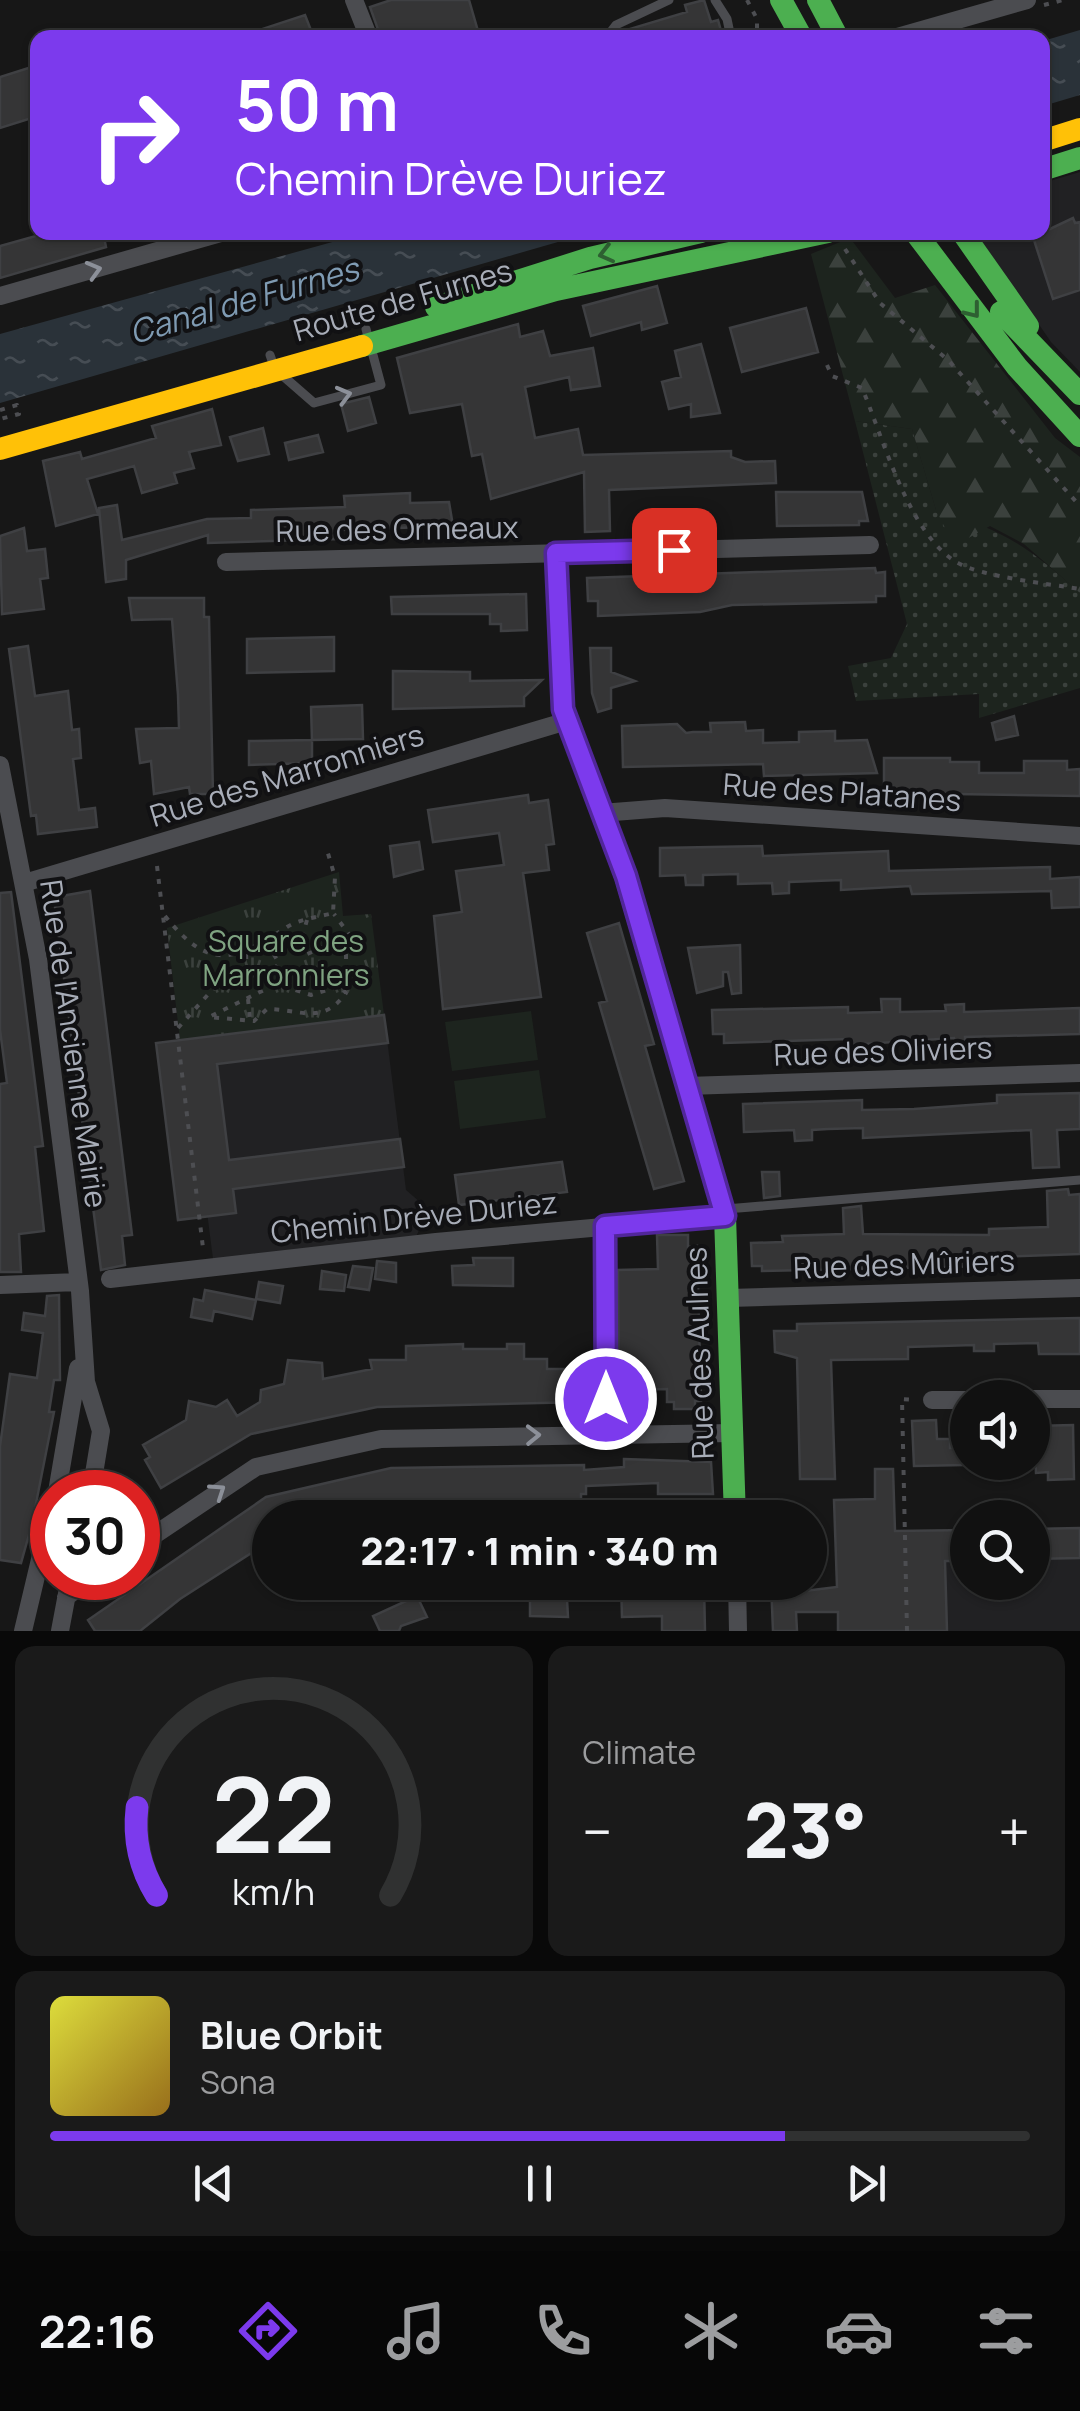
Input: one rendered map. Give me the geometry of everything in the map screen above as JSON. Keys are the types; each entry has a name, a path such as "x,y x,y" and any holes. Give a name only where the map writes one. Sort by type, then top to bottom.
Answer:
{"main road":[{"path":"781,0 798,30"},
{"path":"818,0 834,30"},
{"path":"1050,138 1080,129"},
{"path":"1050,167 1080,158"},
{"name":"Route de Furnes","path":"368,335 590,258 667,240"},
{"name":"Route de Furnes","path":"0,432 368,335 604,278 836,240"},
{"path":"921,240 1016,367 1080,436"},
{"path":"946,240 1009,322 1080,394"},
{"path":"968,240 1080,394"},
{"name":"Route de Furnes","path":"0,450 272,362"},
{"name":"Rue des Aulnes","path":"556,553 559,683 567,721 626,876 724,1213 735,1500"}],"street":[{"path":"354,0 366,30"},
{"path":"922,30 1027,0"},
{"path":"0,296 196,240"},
{"name":"Rue des Ormeaux","path":"226,562 870,545"},
{"name":"Rue des Marronniers","path":"24,884 567,721"},
{"name":"Rue de l'Ancienne Mairie","path":"0,765 38,959 82,1333 100,1451 96,1470"},
{"name":"Rue des Platanes","path":"601,813 665,808 1080,836"},
{"name":"Rue des Oliviers","path":"687,1086 1080,1073"},
{"name":"Chemin Drève Duriez","path":"110,1279 724,1213"},
{"path":"605,1226 606,1434"},
{"path":"0,1285 78,1282"},
{"name":"Rue des Mûriers","path":"728,1298 1080,1288"},
{"name":"Rue de l'Ancienne Mairie","path":"61,1470 82,1333"},
{"path":"1050,1400 1080,1399"},
{"path":"932,1400 950,1400"},
{"path":"160,1531 249,1470 392,1437 733,1433"},
{"path":"66,1446 86,1437 100,1451"},
{"path":"23,1631 30,1600"},
{"path":"60,1631 65,1600"},
{"path":"737,1600 738,1631"}],"lane":[{"path":"612,30 616,24 668,0"},
{"path":"714,0 729,30"},
{"path":"272,362 314,403 380,385 368,335"},
{"path":"724,1213 1080,1180"}],"path":[{"path":"747,0 758,19 758,30"},
{"path":"836,240 880,303 948,360 1080,506"},
{"path":"827,365 832,376 862,388 909,502 933,540 958,563 1080,588"},
{"path":"0,410 16,405 19,414 0,419"},
{"path":"154,844 205,1268"},
{"path":"283,986 296,979 346,976 346,945 351,937 333,913 335,877 327,850"},
{"path":"162,912 194,947 221,955 246,954 289,925 333,913"},
{"path":"307,920 302,942 305,955 338,941 346,945"},
{"path":"176,1029 213,989 247,973 266,980 283,986 311,995 340,986 346,993 321,1014 304,1016 267,1009 250,1020 209,1017 264,990 266,980 279,964 265,942"},
{"path":"246,954 247,973"},
{"path":"248,999 250,1020"},
{"path":"907,1631 902,1400 932,1400"}],"shaded area":[{"path":"1080,172 1080,372 1051,342 981,240 1050,240 1050,181"},
{"path":"384,1015 406,1190 428,1209 416,1237 213,1259 185,1040"},
{"path":"1080,1528 1080,1631 919,1631 916,1531 950,1530 950,1600 1050,1600 1050,1529"}],"green space":[{"path":"852,240 895,298 935,285 1055,438 1080,457 1080,593 1024,544 990,526 954,546 936,510 912,429 855,421 811,254"},
{"path":"855,421 912,429 936,510 1014,541 1080,593 1080,688 979,718 979,694 856,701 848,666 891,658 907,624"},
{"name":"Square des Marronniers","path":"339,872 343,916 371,914 384,1015 180,1040 167,928"},
{"path":"531,1011 538,1060 452,1071 445,1022"},
{"path":"539,1070 546,1118 460,1129 454,1081"}],"water":[{"path":"1080,30 1080,95 1050,104 1050,39"},
{"name":"Canal de Furnes","path":"340,240 565,240 0,403 0,334"}],"building":[{"path":"391,0 469,0 478,30 378,30 370,7"},
{"path":"704,0 711,22 718,20 721,30 626,30 687,12 685,5"},
{"path":"305,15 311,30 259,30"},
{"path":"30,68 30,119 0,128 0,77"},
{"path":"1073,218 1075,223 1080,222 1080,290 1053,299 1034,240 1050,240 1050,229"},
{"path":"30,238 105,240 106,247 0,278 0,246"},
{"path":"657,286 667,323 642,330 641,322 591,336 583,306"},
{"path":"806,308 818,352 742,372 730,328"},
{"path":"518,324 520,337 543,331 550,356 593,348 600,386 571,390 569,377 525,387 535,438 578,429 583,455 731,451 731,457 745,462 775,461 776,483 609,490 610,531 585,532 584,472 491,499 482,454 472,456 462,404 410,413 397,358"},
{"path":"701,344 720,413 691,417 691,404 669,409 662,382 681,377 675,351"},
{"path":"369,397 376,423 348,431 341,404"},
{"path":"212,409 221,445 189,452 194,468 174,473 177,483 142,493 134,466 87,479 98,514 56,526 43,461 80,452 82,459 156,438 152,426"},
{"path":"263,428 269,454 238,461 230,437"},
{"path":"318,435 323,452 289,460 285,443"},
{"path":"776,492 862,492 868,521 859,521 859,525 777,526"},
{"path":"410,493 410,503 449,502 453,526 340,530 340,539 208,543 208,535 126,560 126,579 106,582 99,508 117,505 122,540 207,519 251,518 251,510 345,507 344,496"},
{"path":"24,528 27,551 45,549 48,578 40,579 44,609 2,614 0,536"},
{"path":"875,568 876,573 885,572 885,596 876,596 876,602 732,605 700,612 598,616 598,601 588,601 587,578"},
{"path":"526,594 527,630 501,631 501,624 490,624 490,614 392,614 391,597"},
{"path":"129,598 204,598 204,617 209,617 213,794 190,794 189,787 154,794 151,761 140,763 136,729 179,728 178,695 172,619 132,620"},
{"path":"334,637 334,671 247,673 247,639"},
{"path":"28,646 35,696 68,691 72,730 79,729 81,758 73,759 79,810 95,808 97,827 38,834 36,815 31,816 9,649"},
{"path":"590,648 611,648 611,672 635,681 611,688 611,708 598,712 592,693"},
{"path":"393,671 470,672 470,681 542,680 524,697 524,706 393,709"},
{"path":"362,705 363,739 312,740 311,707"},
{"path":"1014,716 1018,735 996,740 992,723"},
{"path":"745,722 746,731 763,730 763,743 799,742 799,732 835,731 835,741 867,740 877,773 764,776 763,764 623,767 622,726 677,724 686,733 711,732 710,723"},
{"path":"312,740 312,763 249,765 249,741"},
{"path":"884,758 979,762 979,773 1024,773 1024,761 1067,761 1067,770 1080,769 1080,796 893,793 893,787 884,787"},
{"path":"528,795 529,803 548,800 554,844 546,845 549,870 523,873 541,997 443,1009 434,916 462,912 456,871 504,865 499,833 433,842 428,810"},
{"path":"419,842 423,869 394,877 390,846"},
{"path":"762,846 763,856 888,851 889,871 1050,867 1050,879 1080,877 1080,907 1052,908 1051,891 912,894 910,886 841,890 841,880 789,882 789,893 773,894 772,883 738,884 738,874 703,875 703,885 686,885 685,875 660,876 660,848"},
{"path":"90,891 132,1235 122,1236 125,1265 101,1270 55,907 62,896"},
{"path":"11,892 43,1146 35,1147 44,1231 19,1234 21,1272 0,1272 0,1084 7,1083 0,1030 0,893"},
{"path":"619,923 654,1044 645,1046 684,1181 654,1189 599,1003 607,1001 587,933"},
{"path":"740,945 741,993 732,994 728,972 723,972 723,986 697,993 688,948"},
{"path":"881,999 900,999 900,1012 946,1011 945,1005 964,1004 964,1012 1080,1008 1080,1034 965,1037 966,1056 959,1057 954,1038 849,1045 849,1039 724,1043 724,1034 713,1034 712,1010 848,1007 848,1013 882,1012"},
{"path":"384,1015 388,1043 217,1064 229,1160 400,1139 404,1167 233,1189 236,1213 178,1220 156,1043"},
{"path":"1080,1093 1080,1129 1057,1130 1059,1167 1033,1168 1031,1130 863,1138 863,1128 828,1129 812,1130 812,1140 795,1141 794,1130 744,1132 743,1104 862,1100 862,1110 914,1109 997,1103 997,1095"},
{"path":"562,1162 567,1192 459,1205 455,1175"},
{"path":"762,1172 779,1172 780,1196 764,1198"},
{"path":"1068,1189 1069,1195 1080,1194 1080,1254 991,1257 991,1266 762,1271 762,1266 752,1266 751,1243 783,1242 782,1236 844,1234 843,1208 861,1206 863,1234 989,1235 989,1229 1048,1227 1047,1191"},
{"path":"657,1235 688,1235 688,1247 697,1246 701,1401 695,1401 695,1409 674,1409 674,1402 667,1402 667,1389 619,1390 618,1270 658,1269"},
{"path":"473,1258 513,1258 513,1286 453,1285 452,1266 474,1265"},
{"path":"377,1261 396,1263 396,1282 375,1279"},
{"path":"353,1266 373,1268 369,1290 348,1287"},
{"path":"322,1271 346,1275 344,1291 320,1289"},
{"path":"259,1282 283,1286 280,1303 256,1299"},
{"path":"205,1290 256,1300 252,1319 214,1311 212,1321 191,1317 194,1299 203,1301"},
{"path":"59,1295 60,1380 54,1380 49,1412 54,1412 43,1470 30,1470 30,1531 21,1563 0,1560 0,1446 10,1374 37,1378 43,1333 22,1330 24,1313 45,1316 47,1296"},
{"path":"1080,1318 1080,1354 1039,1354 1038,1343 994,1344 994,1351 974,1351 974,1345 908,1347 908,1359 831,1360 835,1479 800,1479 797,1358 775,1352 774,1331 797,1331 797,1324"},
{"path":"463,1344 463,1349 507,1349 507,1344 524,1344 524,1359 547,1359 547,1369 580,1369 582,1402 377,1407 251,1434 161,1488 160,1470 151,1470 145,1460 150,1457 143,1445 186,1420 189,1401 216,1407 227,1400 237,1416 260,1402 261,1390 284,1384 288,1360 322,1363 323,1379 372,1369 370,1360 406,1360 406,1346"},
{"path":"936,1420 937,1439 950,1439 950,1465 914,1466 912,1421"},
{"path":"1073,1425 1074,1479 1050,1480 1050,1426"},
{"path":"624,1459 711,1462 713,1494 658,1494 658,1483 586,1486 581,1500 262,1500 391,1468 624,1467"},
{"path":"875,1469 893,1469 895,1531 950,1530 950,1561 945,1561 947,1631 838,1631 838,1612 796,1612 797,1631 773,1631 772,1600 827,1600 827,1588 837,1587 834,1500 875,1499"},
{"path":"252,1507 252,1553 180,1599 140,1631 95,1631 88,1620 117,1600 160,1600 160,1570"},
{"path":"1080,1528 1080,1558 1050,1559 1050,1529"},
{"path":"408,1600 419,1600 427,1617 401,1626 399,1631 380,1631 373,1616"},
{"path":"530,1600 567,1600 568,1617 530,1616"},
{"path":"622,1600 704,1600 705,1631 662,1631 662,1616 622,1617"}],"traffic: fast":[{"path":"781,0 798,30"},
{"path":"818,0 834,30"},
{"path":"1050,167 1080,158"},
{"path":"436,307 590,258 667,240"},
{"path":"362,346 556,290 790,240"},
{"path":"921,240 1017,367 1080,436"},
{"path":"968,240 1028,326"},
{"path":"1001,312 1080,394"},
{"path":"556,553 563,709 625,876 725,1216 734,1500"}],"traffic: slow":[{"path":"1050,138 1080,129"},
{"path":"0,449 362,346"}],"route":[{"path":"606,1399 605,1226 725,1216 626,876 563,709 556,553 674,550"}]}
